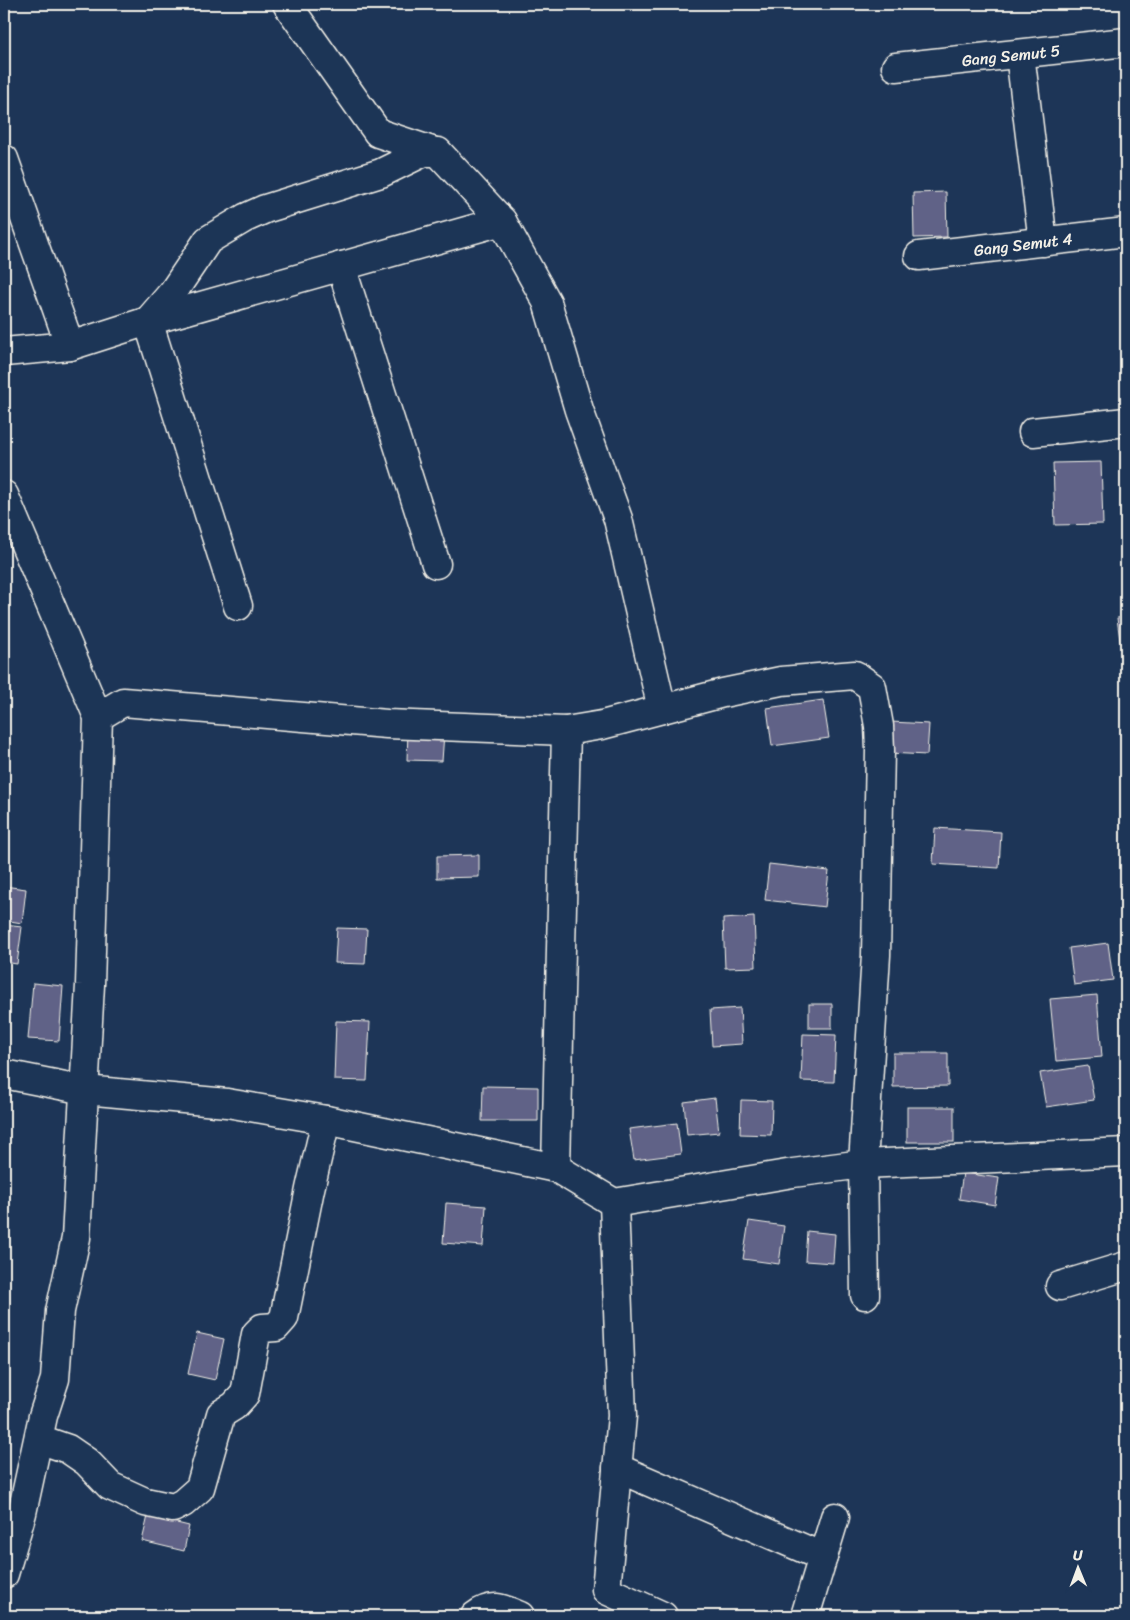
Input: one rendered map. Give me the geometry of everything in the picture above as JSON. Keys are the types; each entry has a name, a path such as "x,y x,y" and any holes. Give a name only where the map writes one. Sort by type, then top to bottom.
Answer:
{"street":[{"path":"286,4 378,133 438,152 502,221 547,302 579,410 618,519 662,709"},
{"name":"Gang Semut 5","path":"896,67 1126,42"},
{"path":"1020,54 1043,242"},
{"path":"148,321 174,292 208,240 265,210 381,173 424,152 432,151"},
{"path":"4,159 70,346"},
{"path":"4,352 70,346 148,321 502,221"},
{"name":"Gang Semut 4","path":"919,256 1126,232"},
{"path":"341,266 436,564"},
{"path":"148,321 238,606"},
{"path":"1033,432 1126,422"},
{"path":"4,495 98,716 85,1090 76,1238 60,1312 55,1379 43,1416 40,1439 22,1513 4,1574"},
{"path":"98,716 123,702 388,724 566,730 602,725 781,680 855,675 872,687 879,726 876,945 863,1164 865,1295"},
{"path":"556,1168 566,730"},
{"path":"4,1074 85,1090 227,1103 326,1120 556,1168 614,1203 793,1173 863,1164 1126,1152"},
{"path":"40,1439 68,1449 87,1462 110,1486 145,1502 174,1508 183,1503 200,1488 221,1414 234,1406 245,1394 256,1334 262,1328 276,1326 284,1318 326,1120"},
{"path":"614,1203 622,1416 606,1590 664,1616"},
{"path":"1060,1286 1126,1266"},
{"path":"617,1468 822,1557"},
{"path":"805,1616 835,1517"},
{"path":"475,1616 481,1611 497,1606 520,1616"}],"building":[{"path":"946,192 947,237 914,238 913,193"},
{"path":"1101,462 1103,524 1055,525 1053,463"},
{"path":"1126,617 1126,655 1122,656 1117,618"},
{"path":"823,700 829,738 772,746 767,708"},
{"path":"891,722 929,724 927,755 888,753"},
{"path":"408,731 444,733 442,761 407,760"},
{"path":"935,828 1001,832 999,868 933,864"},
{"path":"479,855 479,877 437,878 437,856"},
{"path":"769,864 829,871 825,907 765,900"},
{"path":"4,886 26,889 22,923 4,920"},
{"path":"754,917 756,967 725,968 723,919"},
{"path":"4,925 22,927 17,964 4,962"},
{"path":"337,928 367,929 365,964 335,963"},
{"path":"1108,943 1113,980 1074,985 1069,948"},
{"path":"33,983 63,986 59,1041 28,1039"},
{"path":"1097,995 1102,1057 1056,1061 1050,999"},
{"path":"809,1004 832,1004 832,1028 809,1028"},
{"path":"740,1008 742,1044 712,1046 710,1010"},
{"path":"336,1021 370,1022 367,1081 334,1080"},
{"path":"803,1034 836,1035 834,1082 801,1081"},
{"path":"893,1053 948,1053 948,1086 893,1087"},
{"path":"1088,1066 1094,1100 1046,1107 1040,1073"},
{"path":"483,1086 538,1087 538,1121 482,1121"},
{"path":"715,1098 719,1132 687,1135 684,1102"},
{"path":"741,1100 772,1101 771,1135 740,1134"},
{"path":"907,1107 954,1107 954,1142 907,1142"},
{"path":"677,1123 681,1154 634,1160 629,1129"},
{"path":"963,1173 999,1178 995,1205 959,1199"},
{"path":"446,1203 486,1206 483,1246 443,1243"},
{"path":"749,1221 784,1226 779,1264 743,1259"},
{"path":"807,1231 835,1234 833,1263 805,1261"},
{"path":"197,1333 224,1339 215,1380 188,1374"},
{"path":"148,1516 189,1526 184,1551 142,1541"}]}
